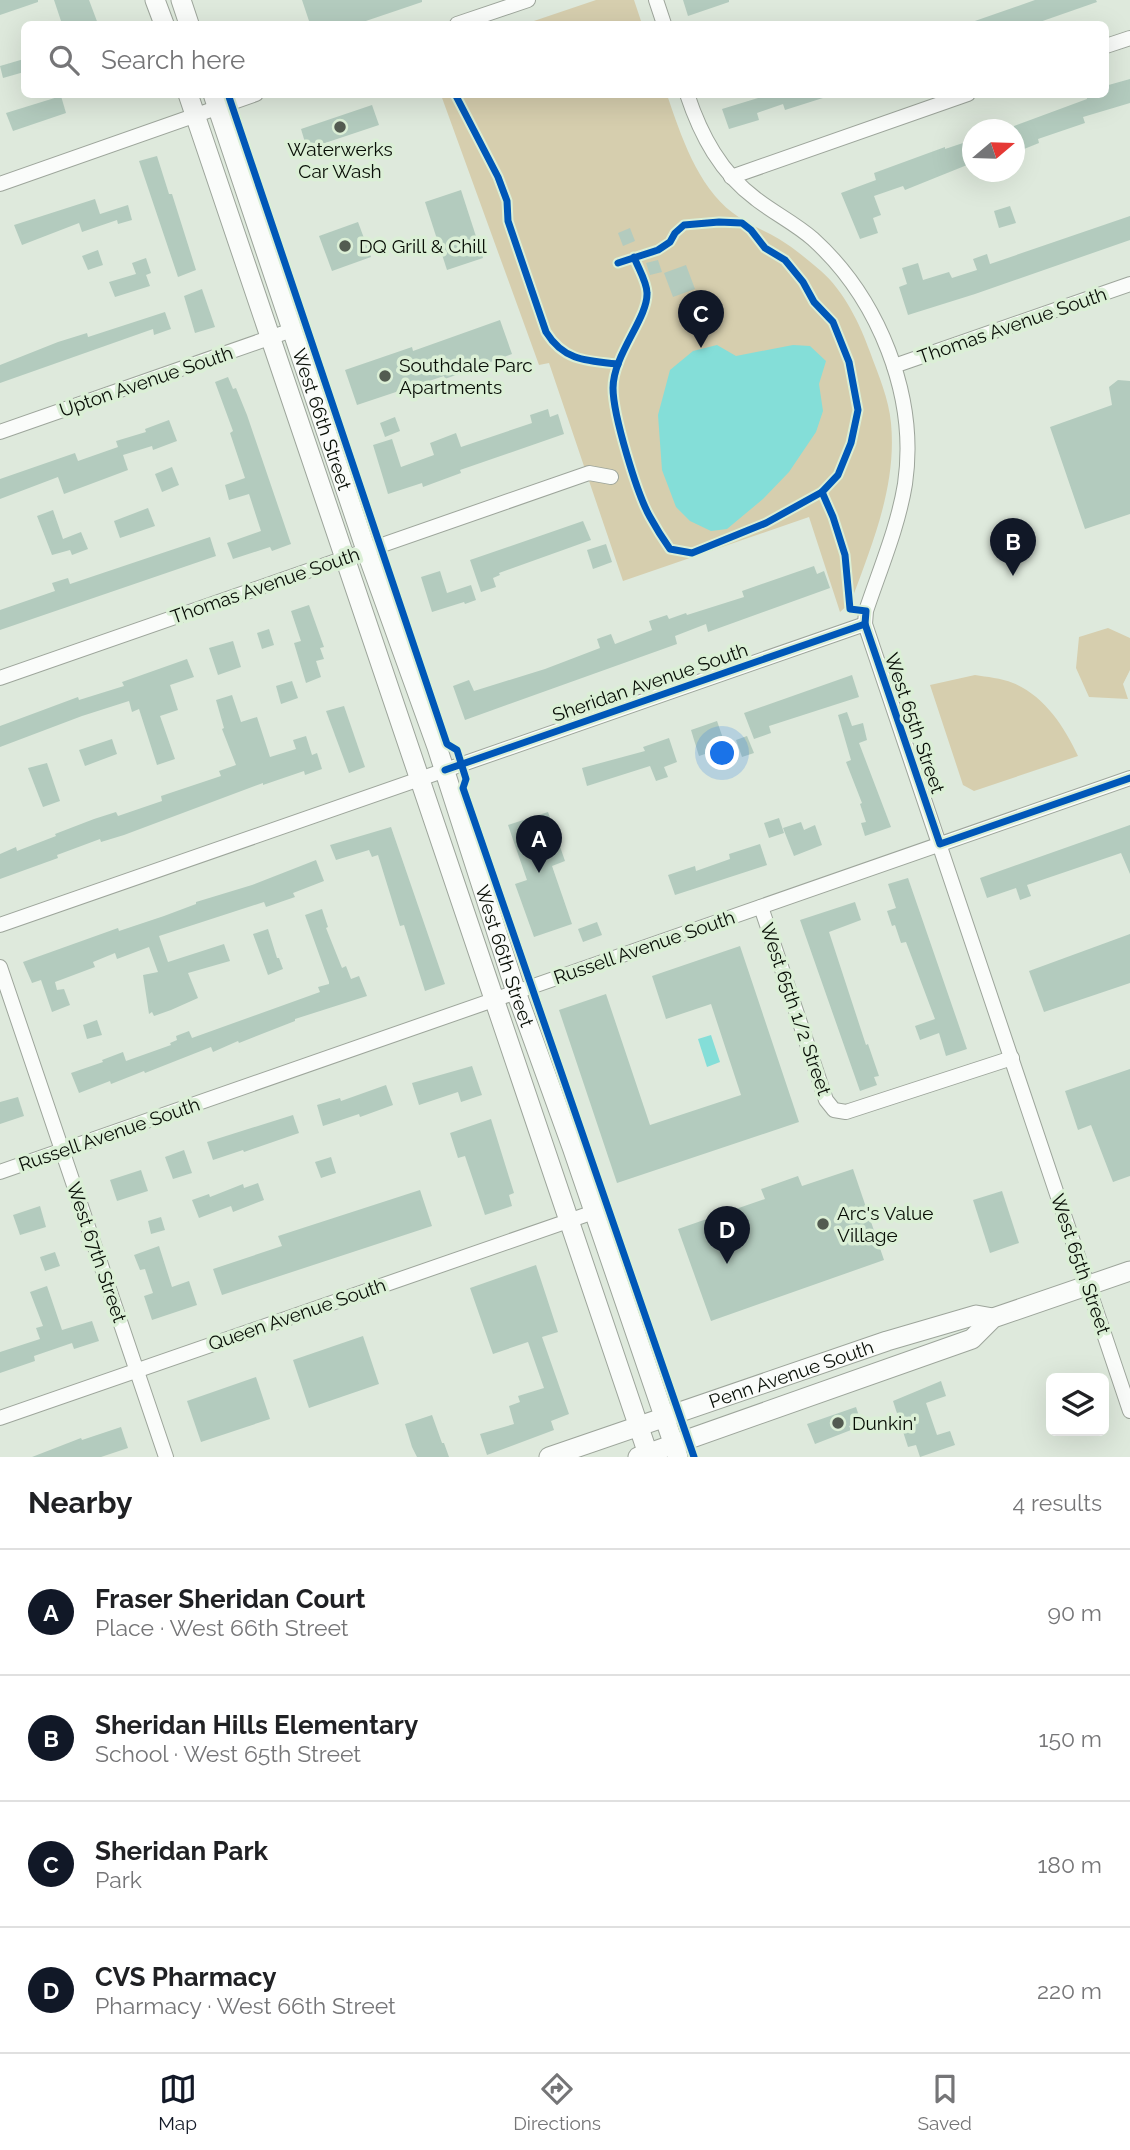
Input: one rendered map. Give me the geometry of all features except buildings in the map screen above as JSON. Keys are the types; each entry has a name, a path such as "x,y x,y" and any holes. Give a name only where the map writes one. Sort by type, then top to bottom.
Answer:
{"main road":[{"path":"156,0 163,21"},
{"path":"181,0 188,21"},
{"name":"West 66th Street","path":"189,98 495,999 645,1456"},
{"name":"West 66th Street","path":"215,101 366,550 444,770 516,992 676,1451"},
{"name":"Penn Avenue South","path":"645,1456 676,1451 972,1339 993,1318 1130,1271"},
{"name":"Penn Avenue South","path":"549,1457 887,1341 976,1315 993,1318"}],"street":[{"path":"466,21 528,0"},
{"path":"656,0 663,21"},
{"path":"1109,45 1130,38"},
{"path":"0,184 195,116 215,101 233,98"},
{"path":"689,98 710,148 731,177 754,198 811,238 842,269 873,315 894,366 908,435 905,481 900,510 866,611 865,624"},
{"path":"731,177 957,98"},
{"name":"Thomas Avenue South","path":"894,366 1130,284"},
{"name":"Upton Avenue South","path":"0,432 292,330"},
{"name":"Thomas Avenue South","path":"0,678 589,473 611,477"},
{"name":"Sheridan Avenue South","path":"0,925 865,624"},
{"name":"West 65th Street","path":"865,624 1130,1411"},
{"name":"Russell Avenue South","path":"0,1172 1130,778"},
{"name":"West 65th 1/2 Street","path":"761,906 826,1100 834,1110 846,1112 1012,1058"},
{"name":"West 67th Street","path":"0,967 166,1457"},
{"name":"Queen Avenue South","path":"0,1418 594,1212"}],"shaded area":[{"path":"596,0 634,0 641,21 534,21"},
{"path":"442,98 668,98 692,159 709,189 720,202 738,217 795,250 837,288 861,330 883,387 890,414 892,446 887,492 851,602 840,612 809,517 623,581 549,363 539,365"},
{"path":"1108,628 1130,638 1130,670 1123,684 1128,699 1089,697 1076,668 1079,637"},
{"path":"975,675 1008,681 1034,696 1052,713 1078,756 974,791 963,785 930,685"}],"water":[{"path":"717,345 736,356 793,345 810,346 826,361 819,384 823,411 816,432 789,472 763,499 727,529 711,531 690,521 676,507 662,470 658,415 670,370 693,351"},
{"path":"711,1035 720,1062 707,1067 698,1039"}],"cycle path":[{"path":"229,98 447,744 457,750 466,779 463,788 694,1457"},
{"path":"457,98 498,177 507,201 508,221 546,332 560,349 577,358 618,364"},
{"path":"618,263 658,250 670,242 684,225 719,222 742,223 765,248 785,260 803,282 814,302 833,322 849,362 858,410 851,443 838,475 822,492 766,523 692,553 670,549 650,517 639,491 621,435 614,400 613,388 618,363 646,303 646,284 636,261 634,257"},
{"path":"822,492 845,555 850,609 866,611 865,624 940,844 1130,778"},
{"path":"445,770 865,624"}],"place":[{"name":"Waterwerks Car Wash","path":"340,127"},
{"name":"DQ Grill & Chill","path":"345,246"},
{"name":"Sheridan Park","path":"701,348"},
{"name":"Southdale Parc Apartments","path":"385,376"},
{"name":"Sheridan Hills Elementary","path":"1013,576"},
{"name":"Fraser Sheridan Court","path":"539,873"},
{"name":"Arc's Value Village","path":"823,1224"},
{"name":"CVS Pharmacy","path":"727,1264"},
{"name":"Dunkin'","path":"838,1423"}]}
